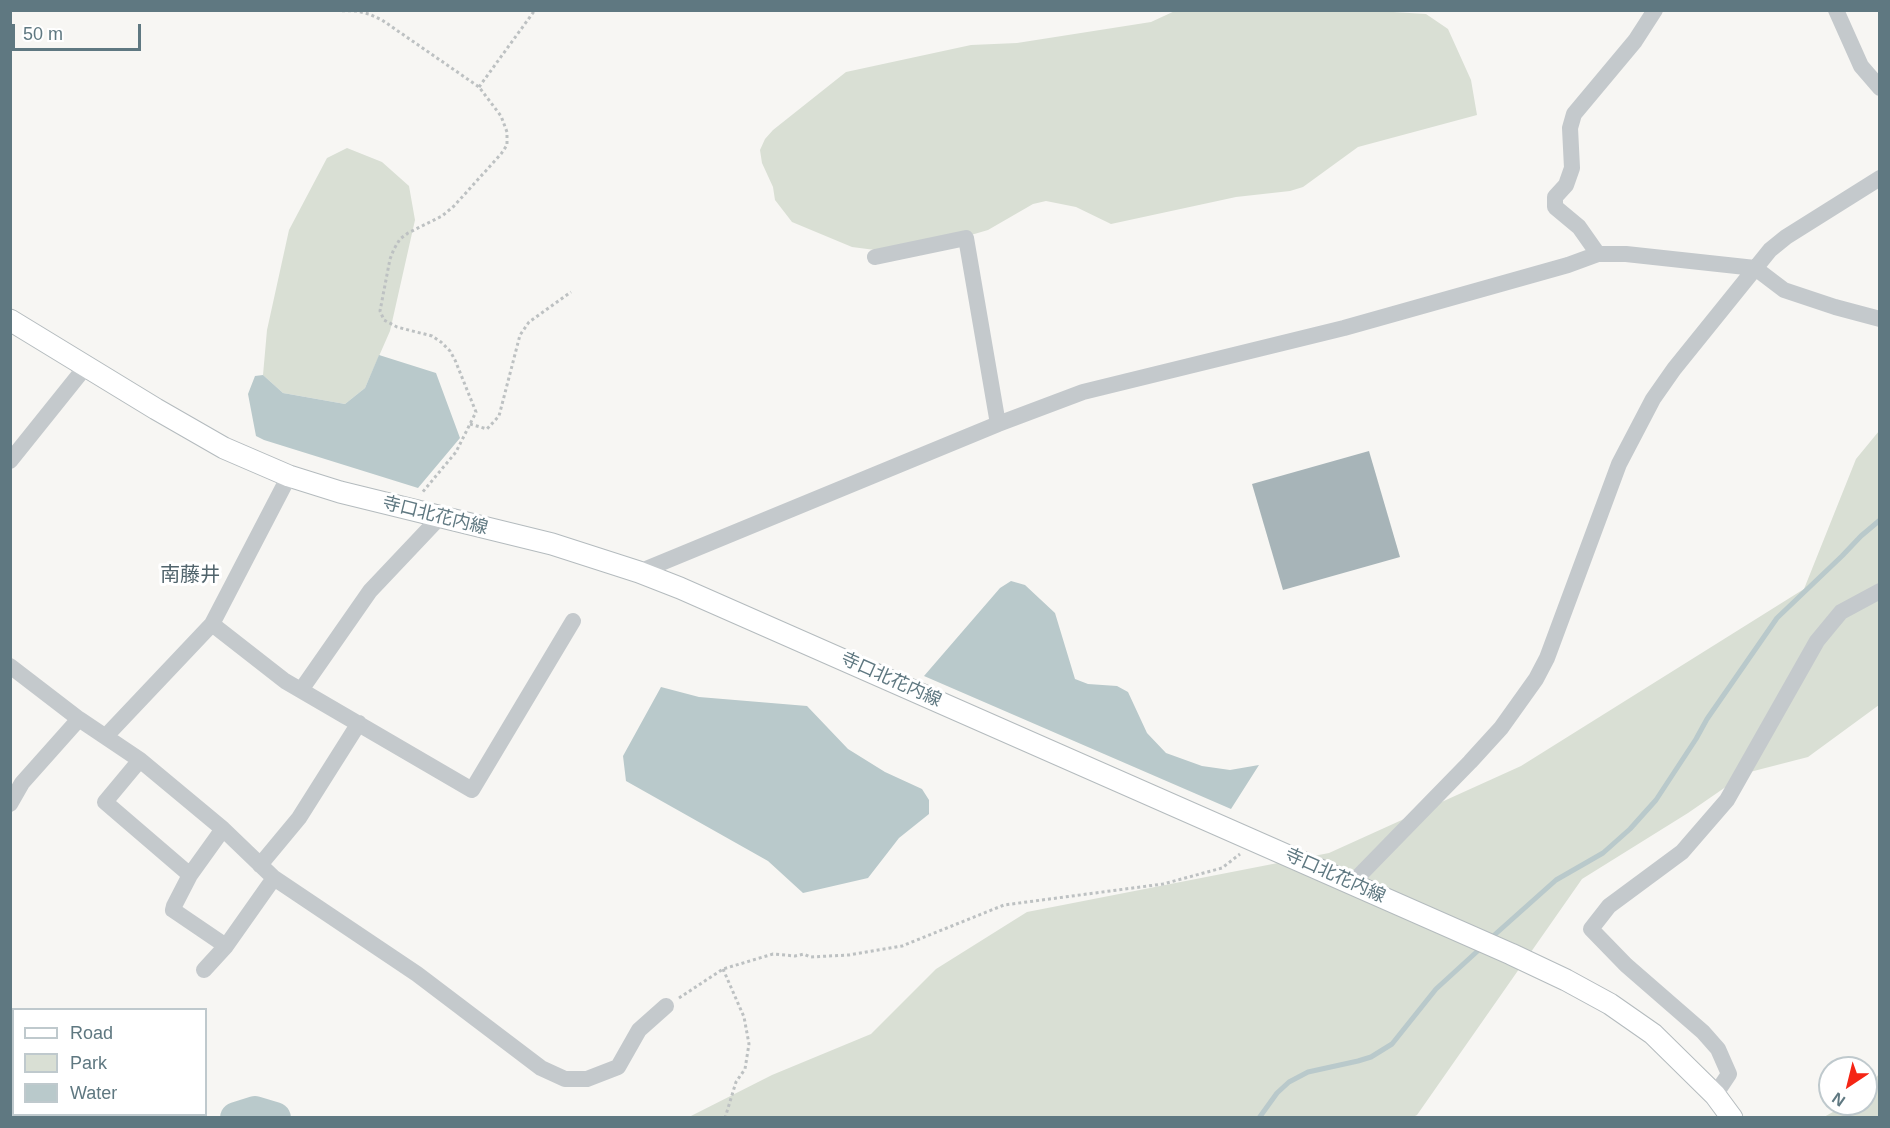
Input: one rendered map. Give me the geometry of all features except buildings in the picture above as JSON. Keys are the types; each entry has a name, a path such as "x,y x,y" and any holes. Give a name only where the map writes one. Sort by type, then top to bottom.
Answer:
{"main road":[{"name":"寺口北花内線","path":"10,320 224,448 289,476 340,492 552,544 639,573 725,607 1512,954 1610,1004 1653,1035 1715,1095 1732,1118"}],"street":[{"path":"1598,254 1579,227 1555,207 1555,197 1566,185 1572,168 1570,128 1574,114 1635,41 1655,10"},
{"path":"1836,10 1861,66 1880,88"},
{"path":"1352,883 1470,762 1500,728 1536,679 1547,657 1619,464 1634,432 1669,377 1770,250 1786,237 1880,178"},
{"path":"875,257 966,238 998,424"},
{"path":"639,573 998,424 1083,392 1344,328 1568,265 1598,254 1626,254 1755,268 1784,290 1880,319"},
{"path":"10,461 87,365"},
{"path":"106,736 212,624 289,476"},
{"path":"301,690 370,591 440,517"},
{"path":"1715,1095 1729,1074 1718,1050 1703,1032 1626,965 1591,929 1609,906 1682,852 1726,801 1817,640 1841,612 1880,591"},
{"path":"212,624 285,681 472,790 573,621"},
{"path":"10,666 79,719 140,760 223,829 274,878 417,974 541,1068 565,1079 587,1078 618,1067 639,1030 666,1006"},
{"path":"10,804 22,783 79,719"},
{"path":"260,866 299,818 359,723"},
{"path":"140,760 105,802 190,875"},
{"path":"223,829 190,875 173,910 226,945"},
{"path":"204,970 226,945 274,878"}],"path":[{"path":"318,10 356,10 382,20 479,87 501,116 507,132 507,145 501,154 454,206 442,216 400,239 390,259 380,311 384,320 388,324 432,336 441,342 450,351 476,412 456,452 407,509"},
{"path":"479,87 535,10"},
{"path":"470,424 487,429 499,416 520,335 529,322 571,292"},
{"path":"666,1006 723,969 772,954 820,956 902,946 1004,905 1163,884 1222,868 1256,842"},
{"path":"723,969 744,1017 749,1044 745,1069 735,1082 725,1118"}],"green space":[{"path":"1177,10 1361,10 1426,14 1448,29 1471,80 1477,115 1358,147 1303,187 1290,191 1236,197 1111,224 1076,207 1046,201 1033,204 988,230 906,254 852,247 792,222 775,200 773,187 762,163 760,150 765,139 773,130 846,72 971,45 1017,43 1151,22"},
{"path":"347,148 382,162 409,186 415,220 390,331 365,388 345,404 283,393 263,375 267,330 289,230 327,158"},
{"path":"1879,431 1879,705 1808,757 1746,773 1688,813 1582,879 1417,1115 1413,1117 687,1118 772,1075 871,1034 936,969 1027,912 1329,853 1521,766 1804,589 1856,459"},
{"path":"10,1024 12,1026 12,1116 116,1116 117,1118 11,1117"},
{"path":"1878,1075 1879,1117 1824,1117 1878,1116"}],"water":[{"path":"379,355 436,373 460,438 418,488 256,436 248,394 255,376 263,375 283,393 345,404 365,388"},
{"path":"1011,581 1025,585 1055,613 1075,679 1088,684 1117,686 1128,692 1147,733 1166,753 1202,766 1230,770 1259,765 1231,809 924,676 1000,588"},
{"path":"661,687 699,697 807,706 848,749 885,772 922,789 929,800 929,814 899,838 868,878 803,893 768,861 626,781 623,756"}],"waterway":[{"path":"1491,938 1556,880 1603,853 1630,829 1656,800 1707,719 1777,618 1880,520"},
{"path":"1259,1118 1277,1093 1289,1082 1308,1072 1371,1057 1392,1044 1436,989 1482,947"},
{"path":"236,1118 255,1112 275,1118"},
{"path":"167,1116 173,1118"}],"district":[{"name":"南藤井","path":"190,575"}]}
